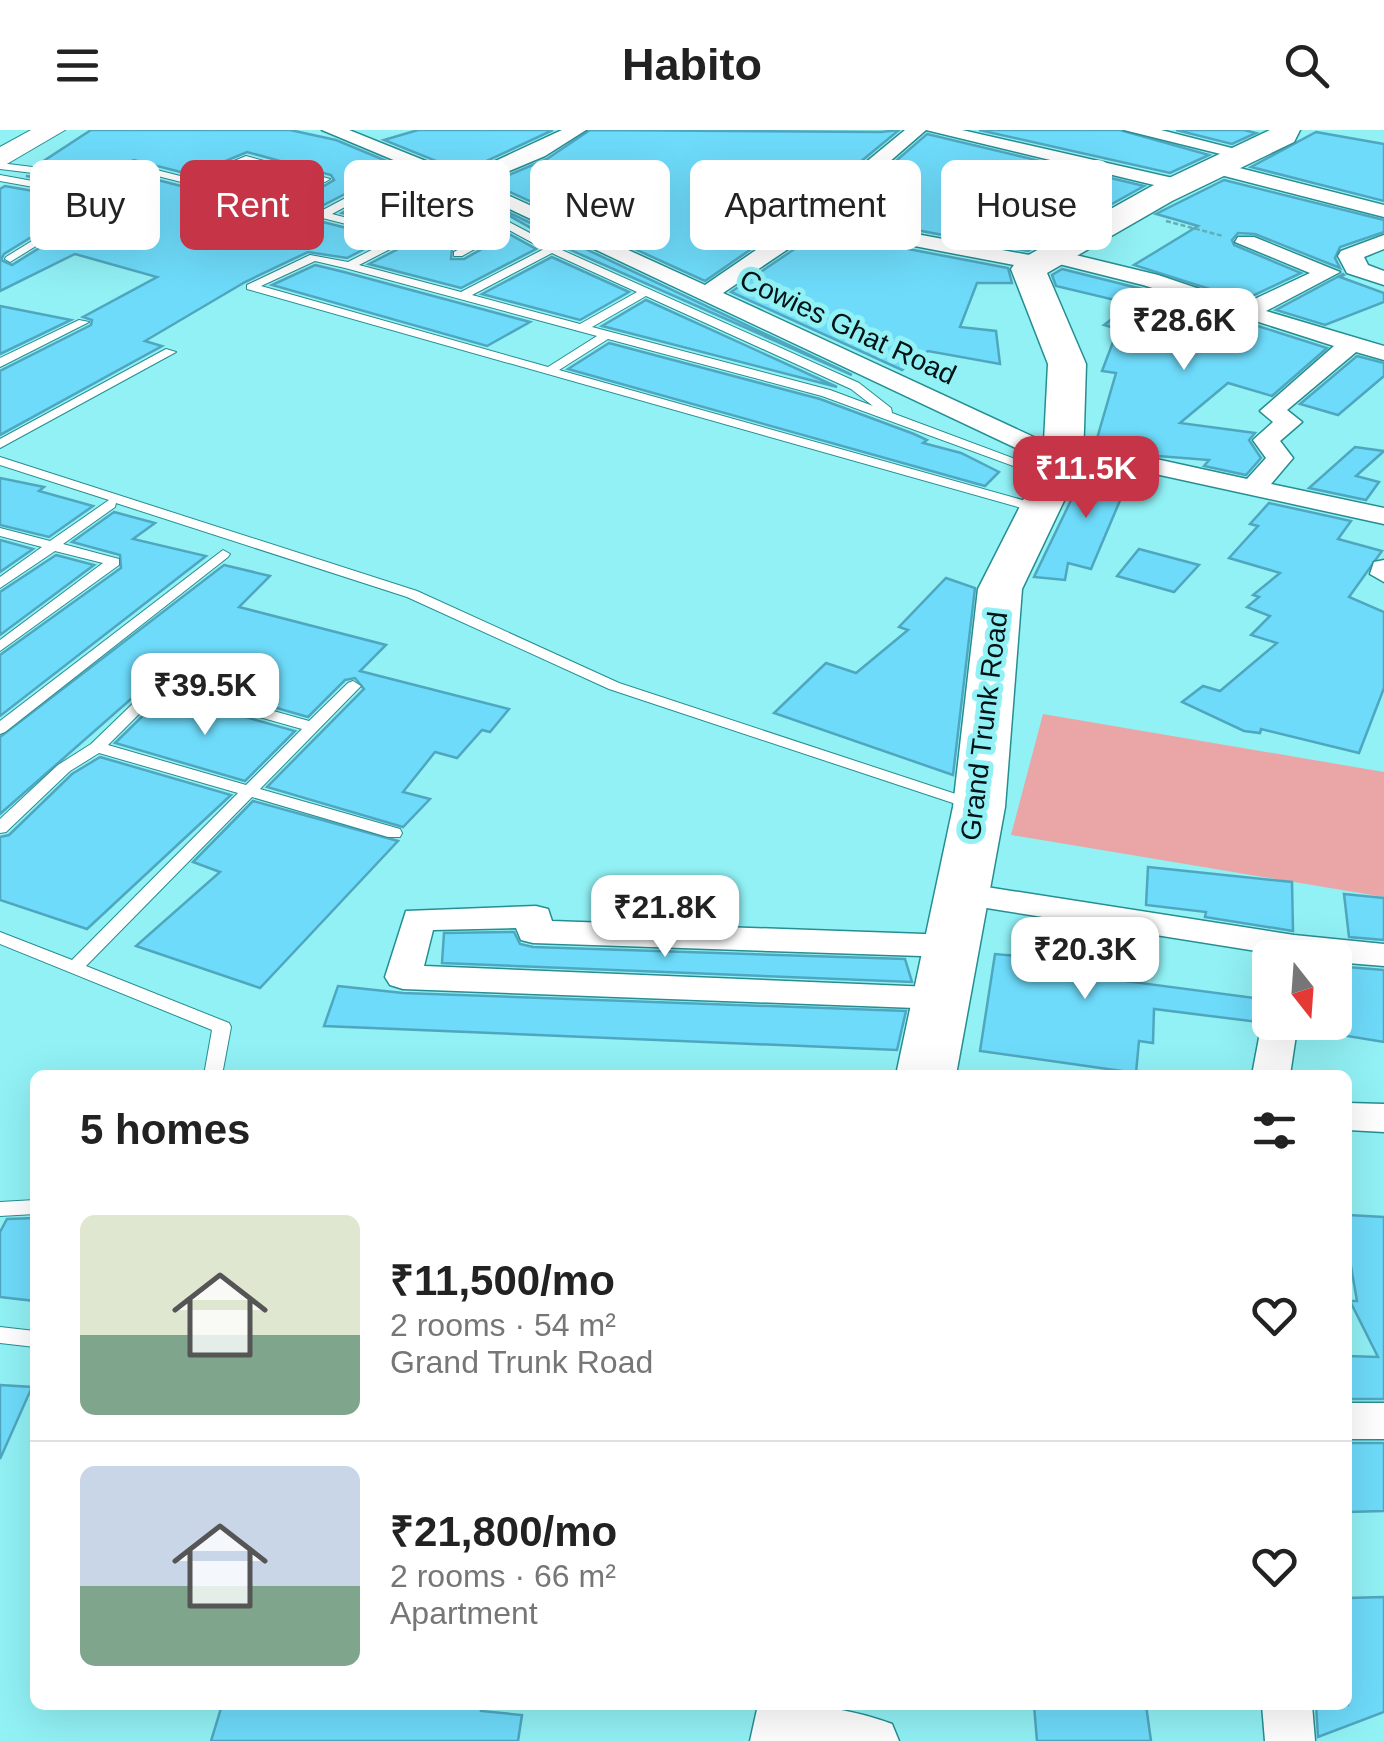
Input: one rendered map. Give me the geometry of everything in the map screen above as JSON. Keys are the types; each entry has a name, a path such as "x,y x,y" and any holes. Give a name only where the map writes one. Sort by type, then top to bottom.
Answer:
{"main road":[{"path":"0,138 14,130"},
{"path":"0,162 51,130"},
{"path":"1046,259 1128,212 1282,136 1285,130"},
{"name":"Grand Trunk Road","path":"927,1070 979,807 1000,588 1055,473 1067,364 1028,269 1046,259"}],"street":[{"name":"Cowies Ghat Road","path":"332,130 398,160"},
{"path":"510,168 576,130"},
{"path":"708,294 783,242 917,130"},
{"path":"936,130 1213,169 1384,211"},
{"path":"1134,130 1213,169"},
{"name":"Cowies Ghat Road","path":"510,210 708,294 1055,473 1254,487 1384,516"},
{"path":"921,239 1150,280 1384,353"},
{"path":"1354,268 1358,264 1349,256 1384,241"},
{"path":"1246,242 1329,272"},
{"path":"1245,312 1329,272 1354,268 1384,278"},
{"path":"1254,487 1280,458 1266,440 1289,422 1272,410 1324,363 1353,344"},
{"path":"961,894 1252,945"},
{"path":"942,997 404,977 418,919 536,917 532,932 952,946"},
{"path":"1352,954 1384,955"},
{"path":"1272,1070 1277,1040"},
{"path":"1352,1117 1384,1118"},
{"path":"1352,1421 1384,1421"},
{"path":"1287,1710 1290,1741"},
{"path":"794,1722 874,1741"}],"lane":[{"path":"0,162 107,179 133,167 180,179"},
{"path":"0,178 109,198 10,259"},
{"path":"324,214 344,204"},
{"path":"324,214 344,219"},
{"path":"349,266 382,250"},
{"path":"458,254 465,250"},
{"path":"462,296 550,250"},
{"path":"554,250 855,386 882,404 892,418"},
{"path":"314,257 826,393 1055,473 550,371 251,287 314,257"},
{"path":"582,328 644,292"},
{"path":"0,363 82,322"},
{"path":"550,371 606,335"},
{"path":"0,444 170,352"},
{"path":"4,467 412,594 614,686 979,807"},
{"path":"0,584 110,504"},
{"path":"0,532 114,562 0,647"},
{"path":"0,729 223,554"},
{"path":"75,967 352,686"},
{"path":"0,828 64,768 97,747 154,691 178,689 313,727"},
{"path":"97,747 394,833"},
{"path":"1,940 222,1027 214,1070"},
{"path":"0,1208 30,1207"},
{"path":"0,1335 30,1338"}],"path":[{"path":"1128,212 1246,242"}],"shaded area":[{"path":"1043,714 1384,772 1384,897 1011,835"}],"building":[{"path":"91,130 290,130 336,140 384,160 344,160 344,194 324,205 324,186 334,180 324,173 324,160 276,160 247,152 228,160 180,160 180,172 160,167 160,160 45,160"},
{"path":"418,130 553,130 489,160 433,160 384,140"},
{"path":"590,130 899,130 863,160 690,160 690,250 750,250 705,281 637,250 670,250 670,160 547,159"},
{"path":"979,130 1120,130 1209,155 1170,173"},
{"path":"1176,130 1244,130 1256,133 1232,144"},
{"path":"1316,132 1384,144 1384,201 1251,167"},
{"path":"927,134 1036,160 941,160 941,235 921,231 921,160 897,160"},
{"path":"530,166 530,201 510,192 510,175"},
{"path":"1112,178 1144,186 1112,204"},
{"path":"1224,180 1384,220 1384,232 1340,247 1335,258 1340,268 1255,234 1238,233 1232,240 1234,245 1301,273 1244,300 1134,265 1198,226 1156,214"},
{"path":"160,181 180,186 180,250 324,250 324,222 344,227 344,250 363,250 347,258 308,252 245,282 145,341 162,346 0,435 0,371 91,325 92,320 83,317 157,277 75,254 0,291 0,189 5,186 30,190 30,238 1,260 12,265 36,250 160,250"},
{"path":"510,213 530,223 530,227 510,216"},
{"path":"510,235 534,250 461,288 369,264 396,250 452,250 451,259 464,259 480,250 510,250"},
{"path":"571,250 588,250 852,375"},
{"path":"793,250 914,250 1008,268 1012,283 977,283 960,327 996,331 1000,364 928,351 902,370 731,292"},
{"path":"552,257 629,292 580,320 482,294"},
{"path":"315,265 530,322 487,346 272,285"},
{"path":"1062,269 1142,289 1327,348 1272,396 1228,383 1180,423 1255,433 1249,440 1261,458 1246,475 1204,466 1209,460 1158,456 1096,442 1116,373 1102,371 1118,329 1104,325 1132,304 1056,286 1052,275"},
{"path":"1343,274 1340,277 1384,293 1384,302 1325,325 1276,310"},
{"path":"646,300 837,387 602,326"},
{"path":"0,306 71,320 0,354"},
{"path":"609,343 820,399 927,440 923,443 961,453 999,472 985,486 568,369"},
{"path":"1357,356 1384,363 1384,376 1338,415 1300,404"},
{"path":"1355,447 1384,451 1356,476 1379,482 1366,500 1309,488"},
{"path":"1089,463 1142,475 1136,486 1127,484 1091,569 1068,563 1065,580 1034,577"},
{"path":"0,478 44,487 39,491 93,506 49,537 0,525"},
{"path":"1269,503 1351,521 1338,539 1382,551 1349,597 1384,612 1384,688 1359,753 1261,729 1260,733 1244,731 1182,702 1203,686 1220,691 1277,643 1251,635 1270,616 1247,607 1259,597 1253,595 1280,573 1229,558 1258,526 1250,524"},
{"path":"114,512 155,523 133,539 206,556 0,716 0,655 121,568 120,555 72,542"},
{"path":"0,540 33,549 0,572"},
{"path":"1139,549 1199,565 1174,592 1117,576"},
{"path":"56,555 94,565 0,635 0,592"},
{"path":"224,565 270,576 239,607 386,645 360,671 509,709 490,732 482,730 457,758 435,752 403,792 430,799 403,827 267,787 364,689 355,678 345,680 308,717 179,680 148,684 0,814 0,737"},
{"path":"946,578 975,588 953,775 774,713 826,663 856,673 908,630 899,627"},
{"path":"178,698 295,731 245,781 115,743 160,699"},
{"path":"100,757 231,795 87,929 0,900 0,837 9,835 72,774"},
{"path":"253,801 398,841 260,988 136,946 220,872 193,862"},
{"path":"1148,867 1292,882 1293,931 1205,917 1206,912 1146,905"},
{"path":"1344,894 1384,898 1384,940 1349,937"},
{"path":"1026,923 1126,941 1120,967 1125,968 1125,981 1252,998 1252,1021 1154,1009 1153,1043 1139,1041 1136,1070 980,1051 995,954 1017,956"},
{"path":"514,932 520,944 533,947 905,959 912,982 442,963 444,933"},
{"path":"1352,967 1384,970 1384,1042 1352,1037"},
{"path":"338,986 403,993 906,1011 897,1050 324,1026"},
{"path":"1352,1215 1384,1217 1384,1399 1352,1399 1352,1356 1378,1357 1352,1305 1352,1301 1357,1301 1352,1272"},
{"path":"30,1218 30,1300 0,1297 0,1232 7,1219"},
{"path":"0,1385 30,1387 30,1392 0,1459"},
{"path":"1352,1443 1384,1443 1384,1511 1352,1512"},
{"path":"1384,1597 1384,1712 1318,1737 1316,1710 1352,1710 1352,1598"},
{"path":"220,1710 481,1710 522,1715 518,1741 211,1741"},
{"path":"1034,1710 1147,1710 1151,1741 1037,1741"}]}
